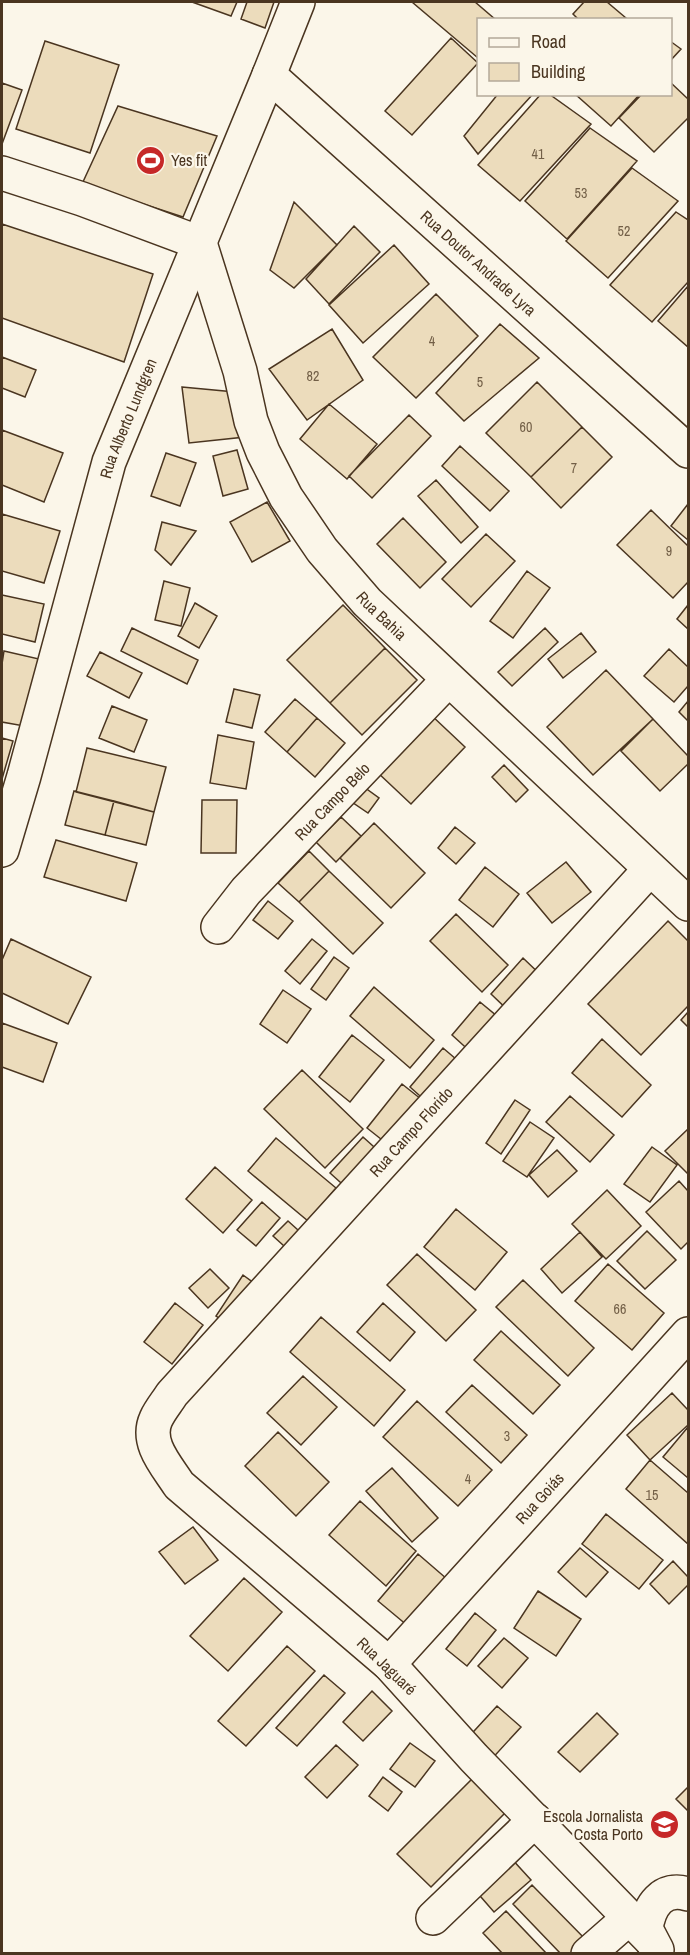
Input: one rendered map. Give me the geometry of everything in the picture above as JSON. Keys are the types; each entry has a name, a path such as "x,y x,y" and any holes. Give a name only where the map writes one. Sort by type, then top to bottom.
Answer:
{"street":[{"name":"Rua Alberto Lundgren","path":"2,850 109,462 298,2"},
{"name":"Rua Doutor Andrade Lyra","path":"269,75 688,451"},
{"path":"2,173 82,199 200,243"},
{"name":"Rua Bahia","path":"200,243 240,371 251,421 263,452 286,497 322,550 367,602 688,904"},
{"name":"Rua Campo Belo","path":"218,927 246,891 448,680"},
{"name":"Rua Campo Florido","path":"172,1394 650,869"},
{"name":"Rua Goiás","path":"389,1664 688,1334"},
{"name":"Rua Jaguaré","path":"172,1394 155,1420 153,1437 158,1454 179,1485 389,1664 646,1937"},
{"path":"433,1918 535,1820"},
{"path":"588,1953 646,1937 647,1917 657,1900 666,1894 688,1894"}],"building":[{"path":"192,2 237,2 231,16"},
{"path":"247,2 274,2 265,28 241,19"},
{"path":"412,2 475,2 494,18 477,18 477,57"},
{"path":"584,2 607,2 626,18 577,18 573,14"},
{"path":"451,38 477,62 412,135 385,111"},
{"path":"45,41 119,65 90,153 16,129"},
{"path":"672,42 681,49 672,59"},
{"path":"2,83 22,90 2,144"},
{"path":"672,84 688,99 688,118 654,152 619,118 640,96 672,96"},
{"path":"496,96 531,96 478,154 464,136"},
{"path":"539,96 552,96 591,124 520,201 478,165"},
{"path":"577,96 638,96 611,126"},
{"name":"Yes fit","path":"118,106 217,136 183,217 82,184"},
{"path":"590,128 637,161 567,239 525,201"},
{"path":"632,168 678,201 608,278 566,241"},
{"path":"294,202 337,245 294,288 270,270"},
{"path":"676,212 688,220 688,282 652,322 610,285"},
{"path":"2,224 153,274 124,362 2,318"},
{"path":"354,226 380,252 329,304 306,279"},
{"path":"394,245 429,284 363,343 329,305"},
{"path":"688,286 688,347 658,321"},
{"path":"436,294 478,336 416,398 373,357"},
{"path":"500,324 539,358 464,421 436,393"},
{"path":"332,329 363,380 307,420 269,369"},
{"path":"2,357 36,370 25,397 2,388"},
{"path":"537,382 582,427 531,477 486,433"},
{"path":"182,387 235,392 245,437 189,443"},
{"path":"329,404 377,444 347,479 300,439"},
{"path":"409,415 431,436 372,498 349,476"},
{"path":"582,427 612,457 561,508 531,477"},
{"path":"2,430 63,453 44,502 2,485"},
{"path":"460,446 509,491 490,511 442,466"},
{"path":"237,450 248,489 223,496 213,456"},
{"path":"166,453 196,463 180,506 151,496"},
{"path":"436,480 478,527 461,543 418,496"},
{"path":"267,502 290,541 252,562 230,522"},
{"path":"688,504 688,540 671,526"},
{"path":"651,510 688,546 688,582 673,598 617,545"},
{"path":"2,514 60,531 44,583 2,571"},
{"path":"403,518 446,562 420,588 377,544"},
{"path":"162,522 196,531 171,565 155,550"},
{"path":"486,534 515,561 471,607 442,579"},
{"path":"527,571 550,588 513,638 490,621"},
{"path":"164,581 190,588 181,626 155,620"},
{"path":"2,595 44,604 35,642 2,634"},
{"path":"195,603 217,616 199,648 178,636"},
{"path":"343,605 385,648 330,703 287,660"},
{"path":"688,605 688,629 677,619"},
{"path":"132,628 198,660 187,684 121,651"},
{"path":"545,628 558,642 512,686 498,672"},
{"path":"581,633 596,652 563,678 548,659"},
{"path":"385,648 417,680 362,735 330,703"},
{"path":"669,649 688,667 688,686 674,702 644,676"},
{"path":"4,651 39,659 24,726 2,722"},
{"path":"100,652 142,673 129,698 87,676"},
{"path":"606,670 653,719 593,775 547,727"},
{"path":"234,689 260,695 252,728 226,722"},
{"path":"295,699 317,718 287,752 265,732"},
{"path":"688,701 688,721 679,712"},
{"path":"112,706 147,720 134,752 99,738"},
{"path":"430,714 465,747 411,804 376,771"},
{"path":"317,718 345,743 315,777 287,752"},
{"path":"653,719 688,756 688,764 660,791 621,751"},
{"path":"218,735 254,742 246,789 210,783"},
{"path":"2,738 13,741 2,779"},
{"path":"87,748 166,767 154,812 76,792"},
{"path":"504,765 528,790 516,802 492,777"},
{"path":"357,782 379,798 368,813 346,798"},
{"path":"74,791 114,801 105,835 65,825"},
{"path":"202,800 237,800 236,853 201,853"},
{"path":"114,801 154,812 146,845 105,835"},
{"path":"341,817 361,836 336,862 316,842"},
{"path":"374,823 425,873 391,908 340,858"},
{"path":"455,827 475,843 456,864 438,848"},
{"path":"56,840 137,863 126,901 44,877"},
{"path":"309,851 329,871 299,902 278,883"},
{"path":"566,862 591,892 552,923 527,893"},
{"path":"485,867 519,894 493,927 459,900"},
{"path":"329,871 383,923 353,954 299,902"},
{"path":"268,901 293,921 278,939 253,920"},
{"path":"456,914 508,965 482,992 430,941"},
{"path":"668,921 688,941 688,1006 641,1055 588,1004"},
{"path":"11,939 91,977 68,1024 2,993 2,960"},
{"path":"312,939 327,951 300,984 285,971"},
{"path":"334,957 349,968 326,1000 311,989"},
{"path":"523,958 545,979 512,1014 491,994"},
{"path":"374,987 434,1040 410,1068 350,1016"},
{"path":"283,990 311,1009 287,1043 260,1024"},
{"path":"480,1002 503,1021 474,1055 452,1035"},
{"path":"688,1012 688,1027 681,1020"},
{"path":"2,1023 57,1043 43,1082 2,1067"},
{"path":"352,1035 384,1060 350,1102 319,1077"},
{"path":"602,1039 651,1085 622,1117 572,1073"},
{"path":"443,1048 463,1065 429,1104 410,1087"},
{"path":"302,1070 363,1129 325,1168 264,1109"},
{"path":"402,1084 426,1103 391,1147 367,1128"},
{"path":"570,1096 614,1135 590,1162 546,1122"},
{"path":"515,1100 530,1110 501,1154 486,1143"},
{"path":"530,1122 554,1138 527,1177 503,1161"},
{"path":"688,1129 688,1174 665,1151"},
{"path":"363,1137 383,1155 350,1191 330,1173"},
{"path":"276,1138 336,1188 308,1221 248,1171"},
{"path":"652,1147 677,1165 650,1202 624,1184"},
{"path":"557,1150 577,1171 548,1197 529,1175"},
{"path":"215,1167 252,1200 223,1233 186,1199"},
{"path":"679,1181 688,1191 688,1242 681,1249 646,1212"},
{"path":"607,1190 641,1226 606,1259 572,1224"},
{"path":"262,1202 280,1218 256,1246 237,1230"},
{"path":"456,1209 507,1252 475,1290 424,1247"},
{"path":"288,1221 308,1239 294,1255 273,1236"},
{"path":"647,1231 676,1260 645,1289 617,1261"},
{"path":"580,1232 602,1257 562,1293 541,1269"},
{"path":"417,1254 476,1310 446,1341 387,1285"},
{"path":"608,1264 664,1313 632,1350 575,1301"},
{"path":"210,1269 229,1288 208,1308 189,1288"},
{"path":"243,1275 258,1286 231,1326 216,1316"},
{"path":"523,1280 594,1348 568,1376 496,1307"},
{"path":"175,1303 203,1325 172,1364 144,1342"},
{"path":"383,1303 415,1332 390,1361 357,1332"},
{"path":"321,1317 405,1390 374,1426 290,1352"},
{"path":"501,1331 560,1385 533,1414 474,1360"},
{"path":"303,1376 337,1407 301,1445 267,1413"},
{"path":"472,1385 527,1435 501,1463 446,1412"},
{"path":"672,1393 688,1410 688,1425 650,1460 627,1435"},
{"path":"417,1401 492,1470 458,1506 383,1437"},
{"path":"688,1427 688,1478 663,1457"},
{"path":"278,1432 329,1482 296,1516 245,1466"},
{"path":"650,1460 688,1493 688,1544 626,1489"},
{"path":"392,1468 438,1518 412,1542 366,1491"},
{"path":"360,1501 416,1551 386,1586 329,1535"},
{"path":"606,1514 663,1560 639,1589 582,1544"},
{"path":"193,1527 218,1560 185,1584 159,1552"},
{"path":"580,1548 608,1572 586,1597 558,1572"},
{"path":"418,1554 447,1579 408,1626 378,1601"},
{"path":"673,1561 688,1577 688,1585 669,1604 650,1584"},
{"path":"244,1578 282,1612 228,1671 190,1636"},
{"path":"538,1591 581,1619 556,1656 514,1628"},
{"path":"475,1613 496,1630 467,1666 446,1649"},
{"path":"504,1638 528,1658 502,1688 478,1666"},
{"path":"287,1646 315,1671 246,1746 218,1721"},
{"path":"324,1675 345,1693 297,1746 276,1728"},
{"path":"372,1691 392,1711 363,1741 343,1722"},
{"path":"497,1706 521,1727 488,1763 464,1742"},
{"path":"597,1713 618,1734 580,1772 558,1752"},
{"path":"410,1743 435,1761 415,1787 390,1769"},
{"path":"336,1745 358,1765 327,1798 305,1777"},
{"path":"383,1777 402,1792 388,1811 369,1796"},
{"path":"472,1779 505,1813 431,1887 397,1854"},
{"path":"688,1787 688,1811 676,1799"},
{"path":"510,1857 531,1880 494,1912 474,1889"},
{"path":"532,1885 590,1944 581,1954 561,1954 513,1904"},
{"path":"506,1911 547,1954 503,1954 483,1933"}],"place":[{"name":"Yes fit","path":"150,160"},
{"name":"Escola Jornalista Costa Porto","path":"664,1825"}]}
